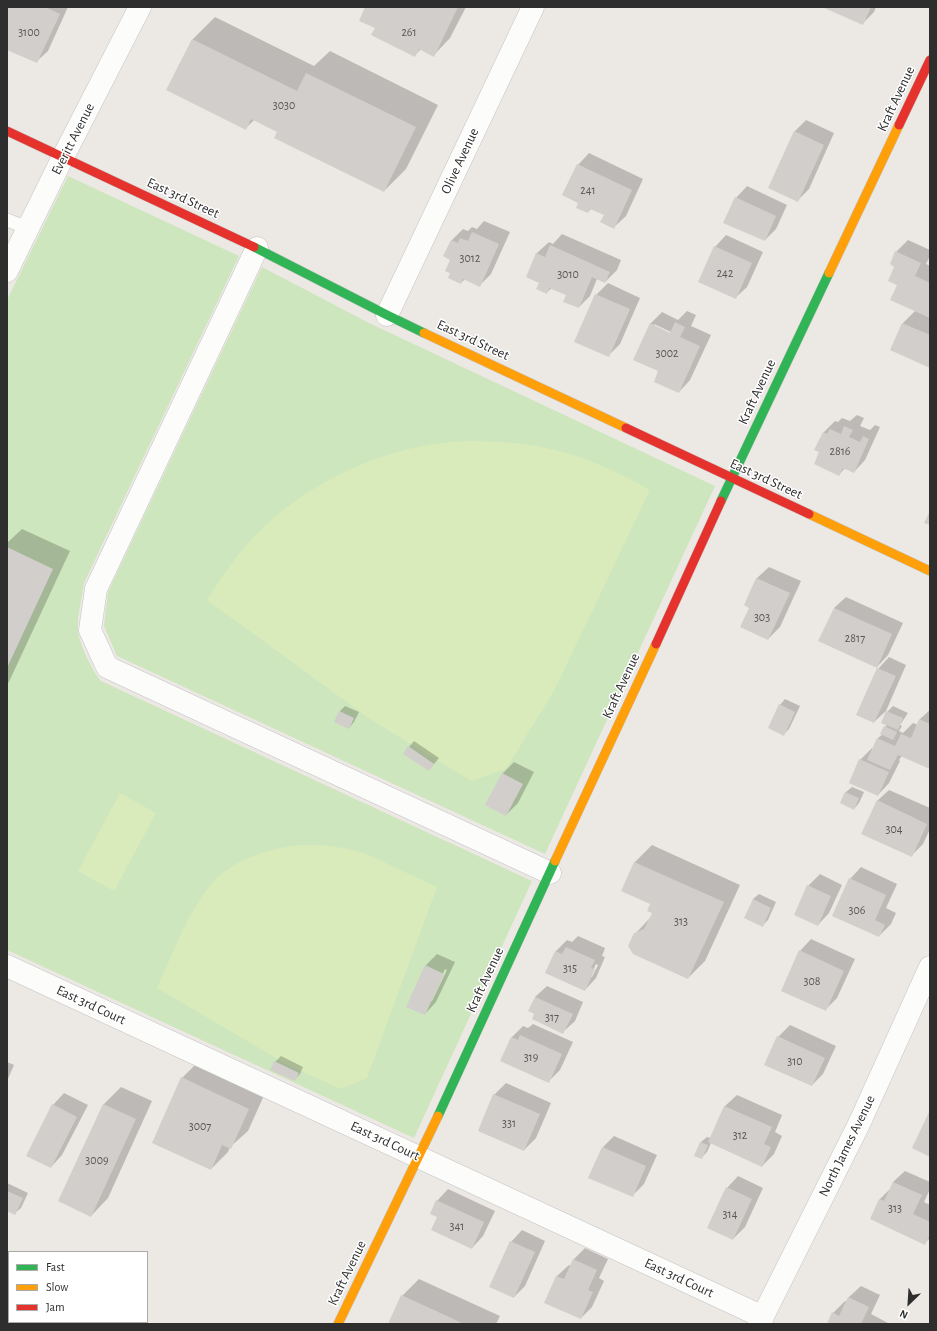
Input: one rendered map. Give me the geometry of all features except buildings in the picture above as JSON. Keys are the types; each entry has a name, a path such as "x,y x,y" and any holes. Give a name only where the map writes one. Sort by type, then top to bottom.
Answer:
{"street":[{"name":"Everitt Avenue","path":"7,271 63,157 140,7"},
{"name":"Olive Avenue","path":"387,315 533,7"},
{"name":"Kraft Avenue","path":"338,1324 419,1157 732,478 930,60"},
{"name":"East 3rd Street","path":"7,131 257,248 387,315 930,571"},
{"path":"257,248 96,589 90,630 107,667 550,873"},
{"name":"East 3rd Court","path":"7,966 419,1157 761,1321"},
{"name":"North James Avenue","path":"761,1321 859,1124 930,967"}],"lane":[{"path":"7,220 28,228"}],"green space":[{"path":"68,176 239,256 84,583 78,619 78,630 80,642 86,657 98,677 101,681 532,881 414,1138 7,950 7,300"},
{"path":"262,267 369,323 715,486 545,854 117,656 104,626 108,592"},
{"path":"468,441 518,444 563,452 605,467 650,490 554,691 506,769 471,781 370,719 207,600 234,560 260,530 278,514 317,487 338,475 382,457 421,446"},
{"path":"120,793 156,813 114,891 78,871"},
{"path":"302,845 322,845 364,853 437,887 367,1078 341,1089 288,1065 157,988 185,926 194,909 213,882 233,866 251,857 271,850"}],"traffic: fast":[{"path":"254,247 424,333"},
{"path":"721,501 829,273"},
{"path":"438,1116 555,861"}],"traffic: slow":[{"path":"829,273 899,125"},
{"path":"424,333 626,428"},
{"path":"809,514 930,571"},
{"path":"555,861 656,644"},
{"path":"338,1324 438,1116"}],"traffic: jam":[{"path":"899,125 930,60"},
{"path":"7,131 254,247"},
{"path":"626,428 809,514"},
{"path":"656,644 721,501"}]}
